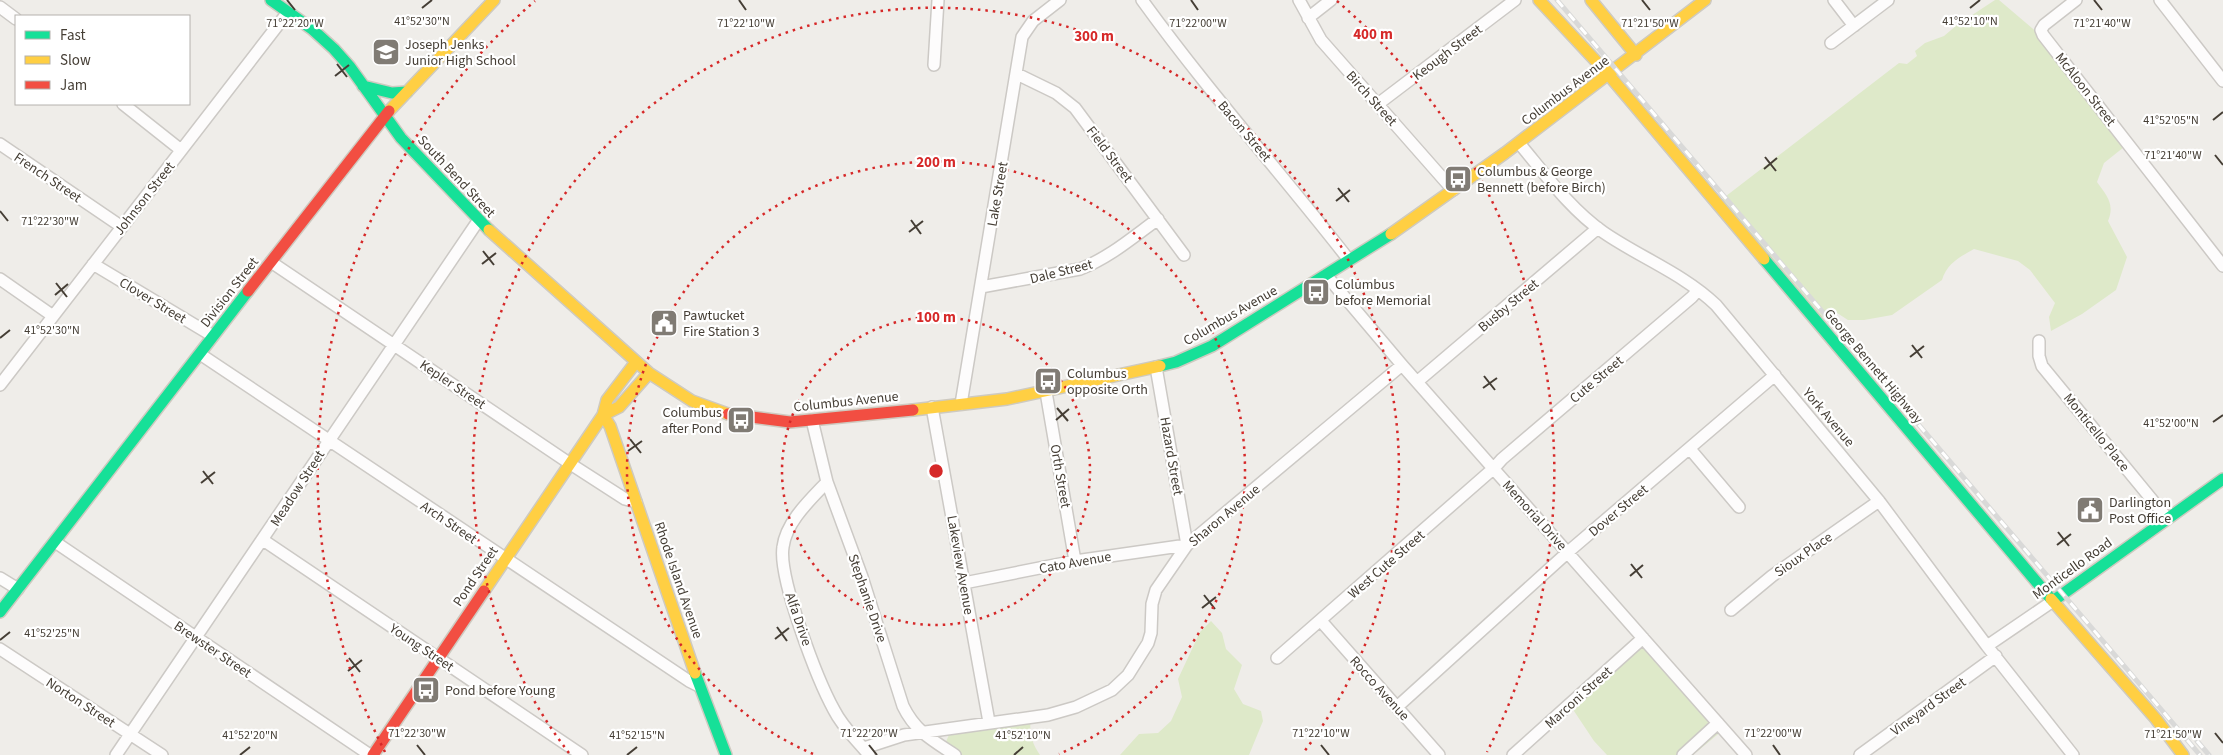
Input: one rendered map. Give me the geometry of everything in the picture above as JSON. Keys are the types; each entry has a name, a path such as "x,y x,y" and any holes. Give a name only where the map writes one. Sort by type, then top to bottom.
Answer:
{"street":[{"name":"South Bend Street","path":"271,0 312,29 334,49 350,67 384,117 401,138 478,221 636,362"},
{"name":"Division Street","path":"0,612 384,117 494,0"},
{"path":"934,65 938,0"},
{"name":"Lake Street","path":"961,404 1018,74 1022,37 1033,21 1060,0"},
{"name":"Bacon Street","path":"1142,0 1189,65 1287,181 1349,260"},
{"name":"Birch Street","path":"1299,0 1321,40 1453,190"},
{"path":"1308,18 1331,0"},
{"name":"Keough Street","path":"1378,104 1515,0"},
{"name":"George Bennett Highway","path":"1539,0 1608,74 2156,719 2183,755"},
{"path":"1591,0 1636,54"},
{"name":"Columbus Avenue","path":"636,362 649,373 692,401 730,414 783,422 961,404 1046,392 1176,362 1212,346 1349,260 1453,190 1519,143 1608,74 1616,70 1705,0"},
{"path":"1834,0 1854,26"},
{"path":"1832,43 1888,0"},
{"name":"McAloon Street","path":"2076,0 2044,25 2041,30 2223,266"},
{"path":"2160,0 2223,82"},
{"path":"0,6 15,18"},
{"name":"Johnson Street","path":"0,385 288,12"},
{"name":"Field Street","path":"1018,74 1056,93 1075,108 1184,255"},
{"path":"363,86 392,93 407,92"},
{"path":"124,105 181,150"},
{"name":"York Avenue","path":"1519,143 1566,199 1598,228 1698,290 1716,305 1879,501 1987,646 2073,755"},
{"name":"French Street","path":"0,144 122,226"},
{"name":"Dale Street","path":"981,287 1080,269 1104,258 1158,219"},
{"name":"Meadow Street","path":"116,755 478,221"},
{"name":"Busby Street","path":"1418,381 1598,228"},
{"name":"Kepler Street","path":"272,262 569,463 625,499 636,502"},
{"name":"Clover Street","path":"93,264 213,336"},
{"name":"Memorial Drive","path":"1326,274 1402,364 1746,755"},
{"path":"0,279 53,316"},
{"name":"Cute Street","path":"1494,468 1502,459 1698,290"},
{"name":"Monticello Place","path":"2039,341 2039,356 2042,366 2167,518"},
{"name":"Arch Street","path":"200,354 504,560 689,682 699,686"},
{"name":"Pond Street","path":"371,755 604,414 607,400 636,362"},
{"name":"Sharon Avenue","path":"866,752 904,735 1048,715 1076,707 1112,690 1128,675 1148,643 1151,633 1152,604 1156,590 1187,545 1402,364"},
{"name":"Hazard Street","path":"1156,367 1187,545"},
{"name":"Pond Street","path":"604,414 619,407 649,373"},
{"name":"Dover Street","path":"1397,707 1568,552 1775,376"},
{"name":"Orth Street","path":"1046,392 1075,561"},
{"name":"Lakeview Avenue","path":"932,407 989,722"},
{"name":"Rhode Island Avenue","path":"604,414 610,426 699,686 726,755"},
{"name":"Stephanie Drive","path":"812,420 827,482 865,587 903,706 909,718 921,732 955,755"},
{"path":"1690,449 1739,508"},
{"name":"West Cute Street","path":"1277,658 1494,468"},
{"name":"Alfa Drive","path":"827,482 796,518 783,546 782,562 786,582 813,661 834,710 847,732 866,752"},
{"name":"Monticello Road","path":"1987,646 2167,518 2221,484"},
{"name":"Sioux Place","path":"1731,610 1772,576 1879,501"},
{"name":"Young Street","path":"263,540 582,755"},
{"name":"Brewster Street","path":"56,542 371,755"},
{"name":"Cato Avenue","path":"964,583 1075,561 1187,545"},
{"path":"0,578 18,589"},
{"name":"Rocco Avenue","path":"1321,621 1439,755"},
{"name":"Marconi Street","path":"1513,755 1642,638"},
{"name":"Norton Street","path":"0,649 162,755"},
{"name":"Vineyard Street","path":"1860,755 1996,656"},
{"path":"1683,755 1718,723"}],"green space":[{"path":"1995,0 1999,0 2052,45 2129,143 2104,163 2097,182 2109,200 2111,210 2108,221 2127,257 2116,290 2082,314 2051,331 2049,317 2055,303 2030,270 2018,261 1974,249 1951,265 1942,280 1892,315 1864,320 1848,320 1834,311 1817,320 1717,203 1899,63 1907,64 1917,56 1915,51 1925,43 1944,36"},
{"path":"1211,621 1222,633 1226,649 1242,665 1234,689 1243,704 1261,711 1263,721 1249,755 1120,755 1139,734 1158,733 1171,721 1182,697 1178,679 1200,632"},
{"path":"1647,641 1723,730 1693,755 1607,755 1594,741 1572,708"},
{"path":"1031,716 1031,737 1040,755 959,755 945,744 951,730"}],"railway":[{"path":"1557,0 2200,755"},
{"path":"2197,741 2209,755"}],"traffic: fast":[{"path":"271,0 312,29 334,49 350,67 401,138 489,230"},
{"path":"363,86 392,93 407,92"},
{"path":"1160,366 1176,362 1212,346 1391,234"},
{"path":"1764,259 2051,599"},
{"path":"0,612 248,291"},
{"path":"2053,601 2223,479"},
{"path":"695,673 726,755"}],"traffic: slow":[{"path":"389,111 494,0"},
{"path":"1539,0 1608,74 1764,259"},
{"path":"1591,0 1636,55"},
{"path":"1391,234 1505,153 1705,0"},
{"path":"489,230 649,373 692,401 728,414"},
{"path":"484,591 603,415 607,400 636,362"},
{"path":"913,410 1007,399 1160,366"},
{"path":"603,415 619,407 649,373"},
{"path":"603,415 610,426 695,673"},
{"path":"2051,599 2156,719 2183,755"}],"traffic: jam":[{"path":"248,291 389,111"},
{"path":"728,414 790,422 913,410"},
{"path":"373,755 484,591"}],"place":[{"name":"Joseph Jenks Junior High School","path":"386,52"},
{"name":"Columbus & George Bennett (before Birch)","path":"1458,179"},
{"name":"Columbus before Memorial","path":"1316,292"},
{"name":"Pawtucket Fire Station 3","path":"664,323"},
{"name":"Columbus opposite Orth","path":"1048,381"},
{"name":"Columbus after Pond","path":"741,420"},
{"name":"Darlington Post Office","path":"2090,510"},
{"name":"Pond before Young","path":"426,690"}]}
